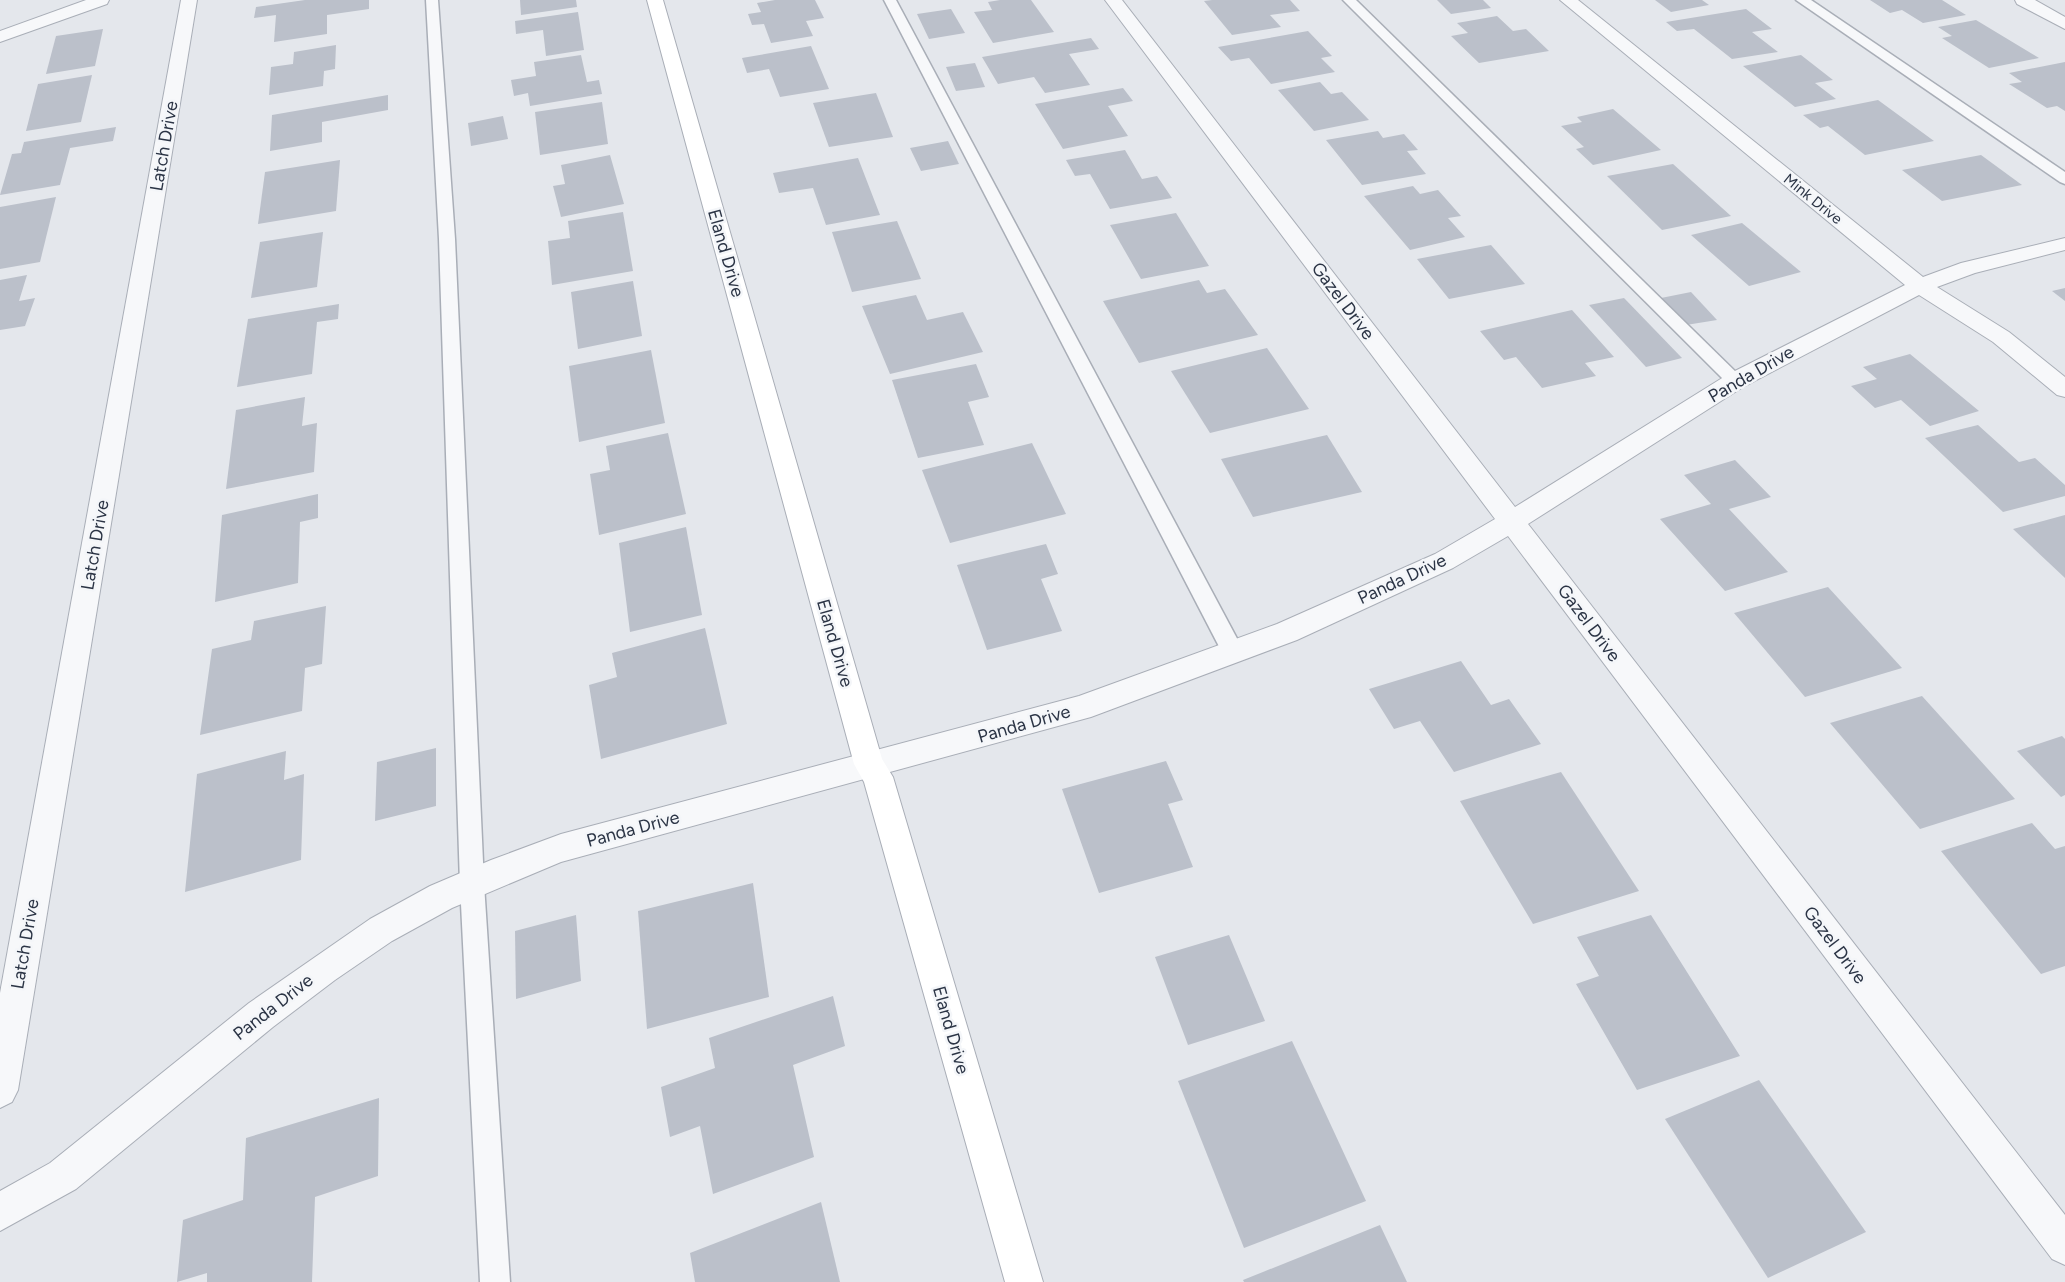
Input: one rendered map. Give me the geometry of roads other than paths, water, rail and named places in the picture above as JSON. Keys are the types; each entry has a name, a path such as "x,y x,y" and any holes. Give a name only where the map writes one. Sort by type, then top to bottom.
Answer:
{"street":[{"path":"0,37 100,0"},
{"name":"Latch Drive","path":"0,1090 189,0"},
{"name":"Eland Drive","path":"655,0 869,764 878,777 1024,1282"},
{"name":"Gazel Drive","path":"1113,0 2065,1246"},
{"name":"Mink Drive","path":"1568,0 1920,286 2001,337 2065,389"},
{"path":"2023,0 2065,24"},
{"name":"Panda Drive","path":"0,1212 63,1176 261,1016 323,969 382,930 441,897 561,848 1081,708 1287,632 1444,560 1511,522 1735,381 1920,286 1968,268 2065,244"}],"lane":[{"path":"432,0 447,239 472,884 495,1282"},
{"path":"890,0 1233,652"},
{"path":"1349,0 1735,381"},
{"path":"1802,0 2065,179"}]}
